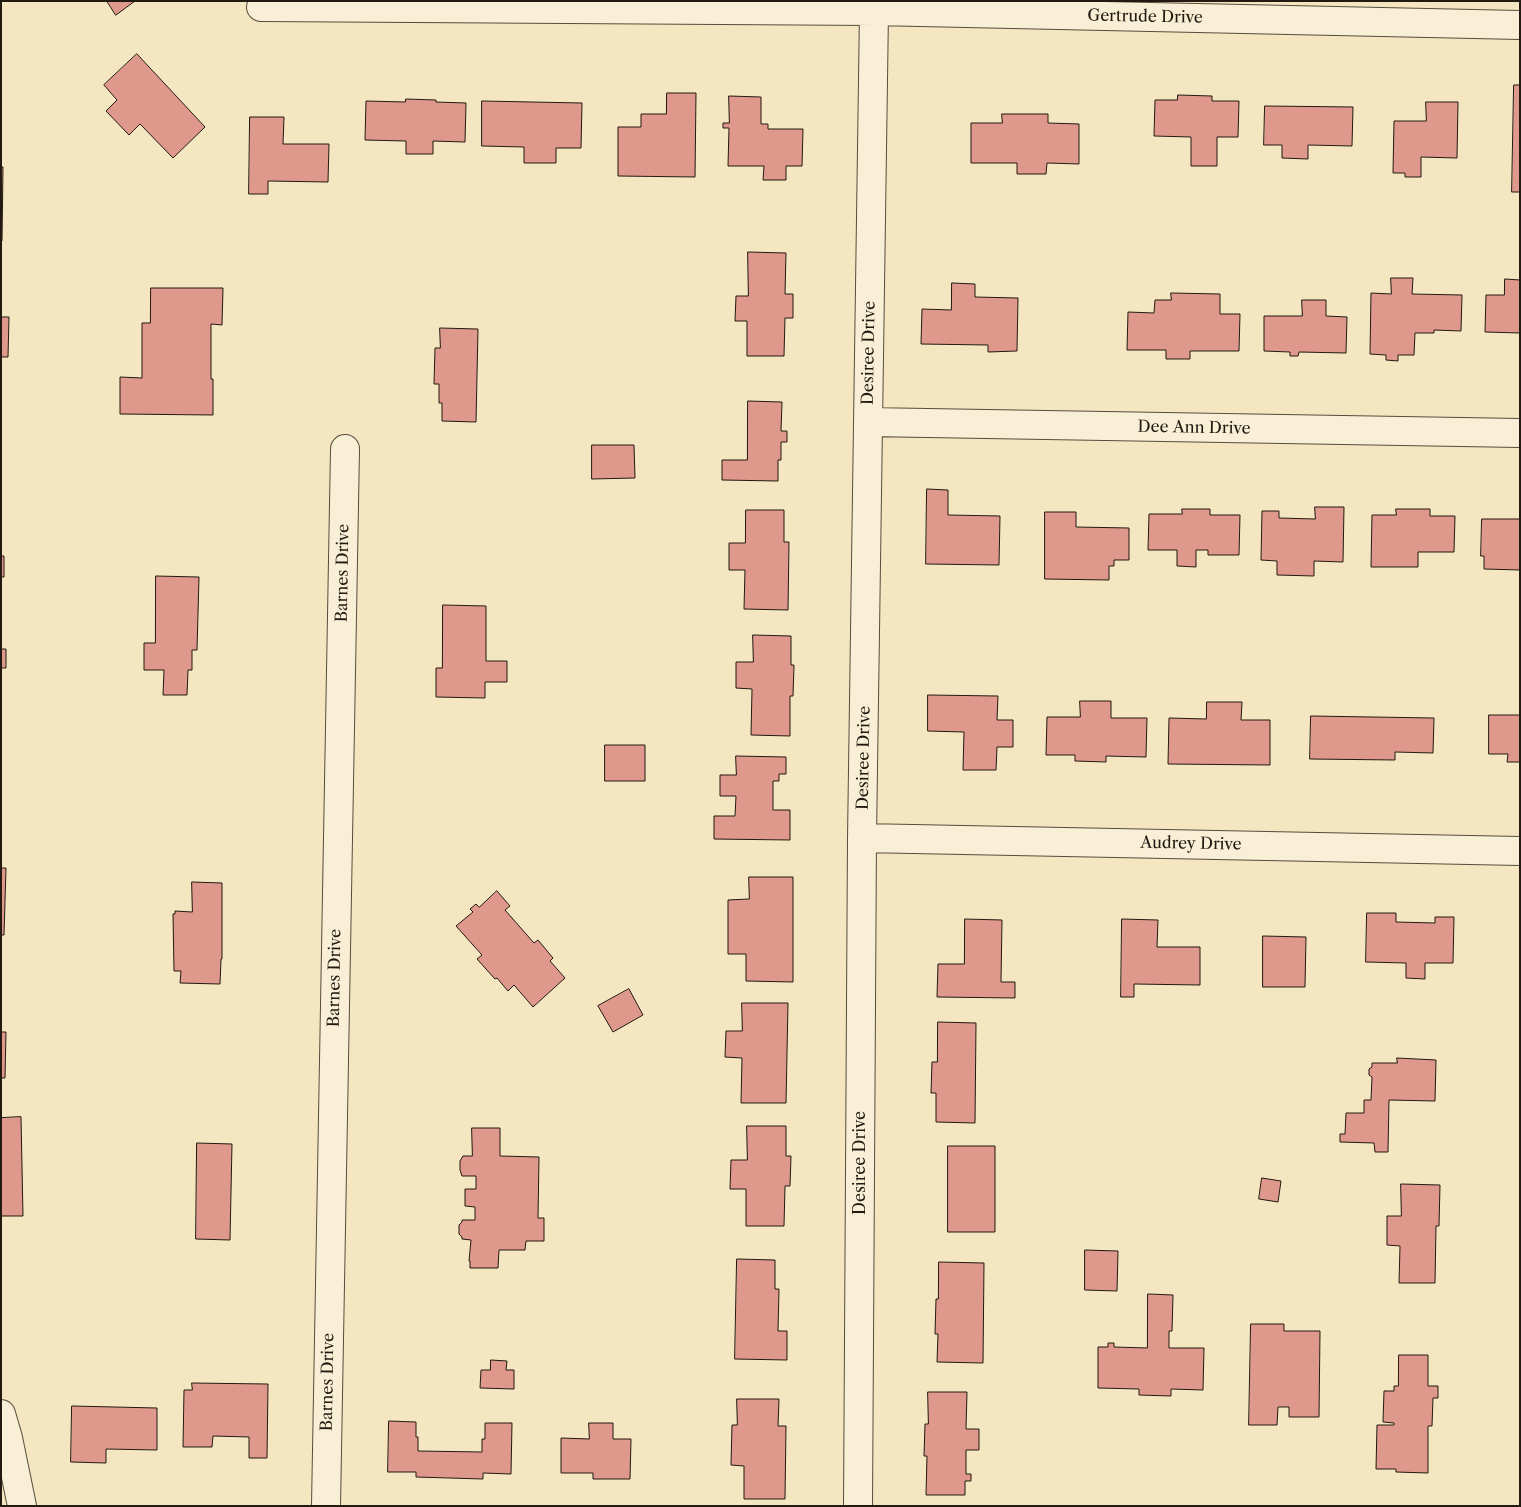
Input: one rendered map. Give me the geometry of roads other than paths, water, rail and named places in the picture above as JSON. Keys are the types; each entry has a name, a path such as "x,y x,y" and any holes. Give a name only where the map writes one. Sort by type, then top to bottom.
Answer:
{"street":[{"name":"Gertrude Drive","path":"261,7 874,11 1520,25"},
{"name":"Desiree Drive","path":"858,1506 862,838 874,11"},
{"name":"Dee Ann Drive","path":"868,422 1520,433"},
{"name":"Barnes Drive","path":"326,1506 345,449"},
{"name":"Audrey Drive","path":"862,838 1520,850"},
{"path":"1,1414 22,1506"}]}
